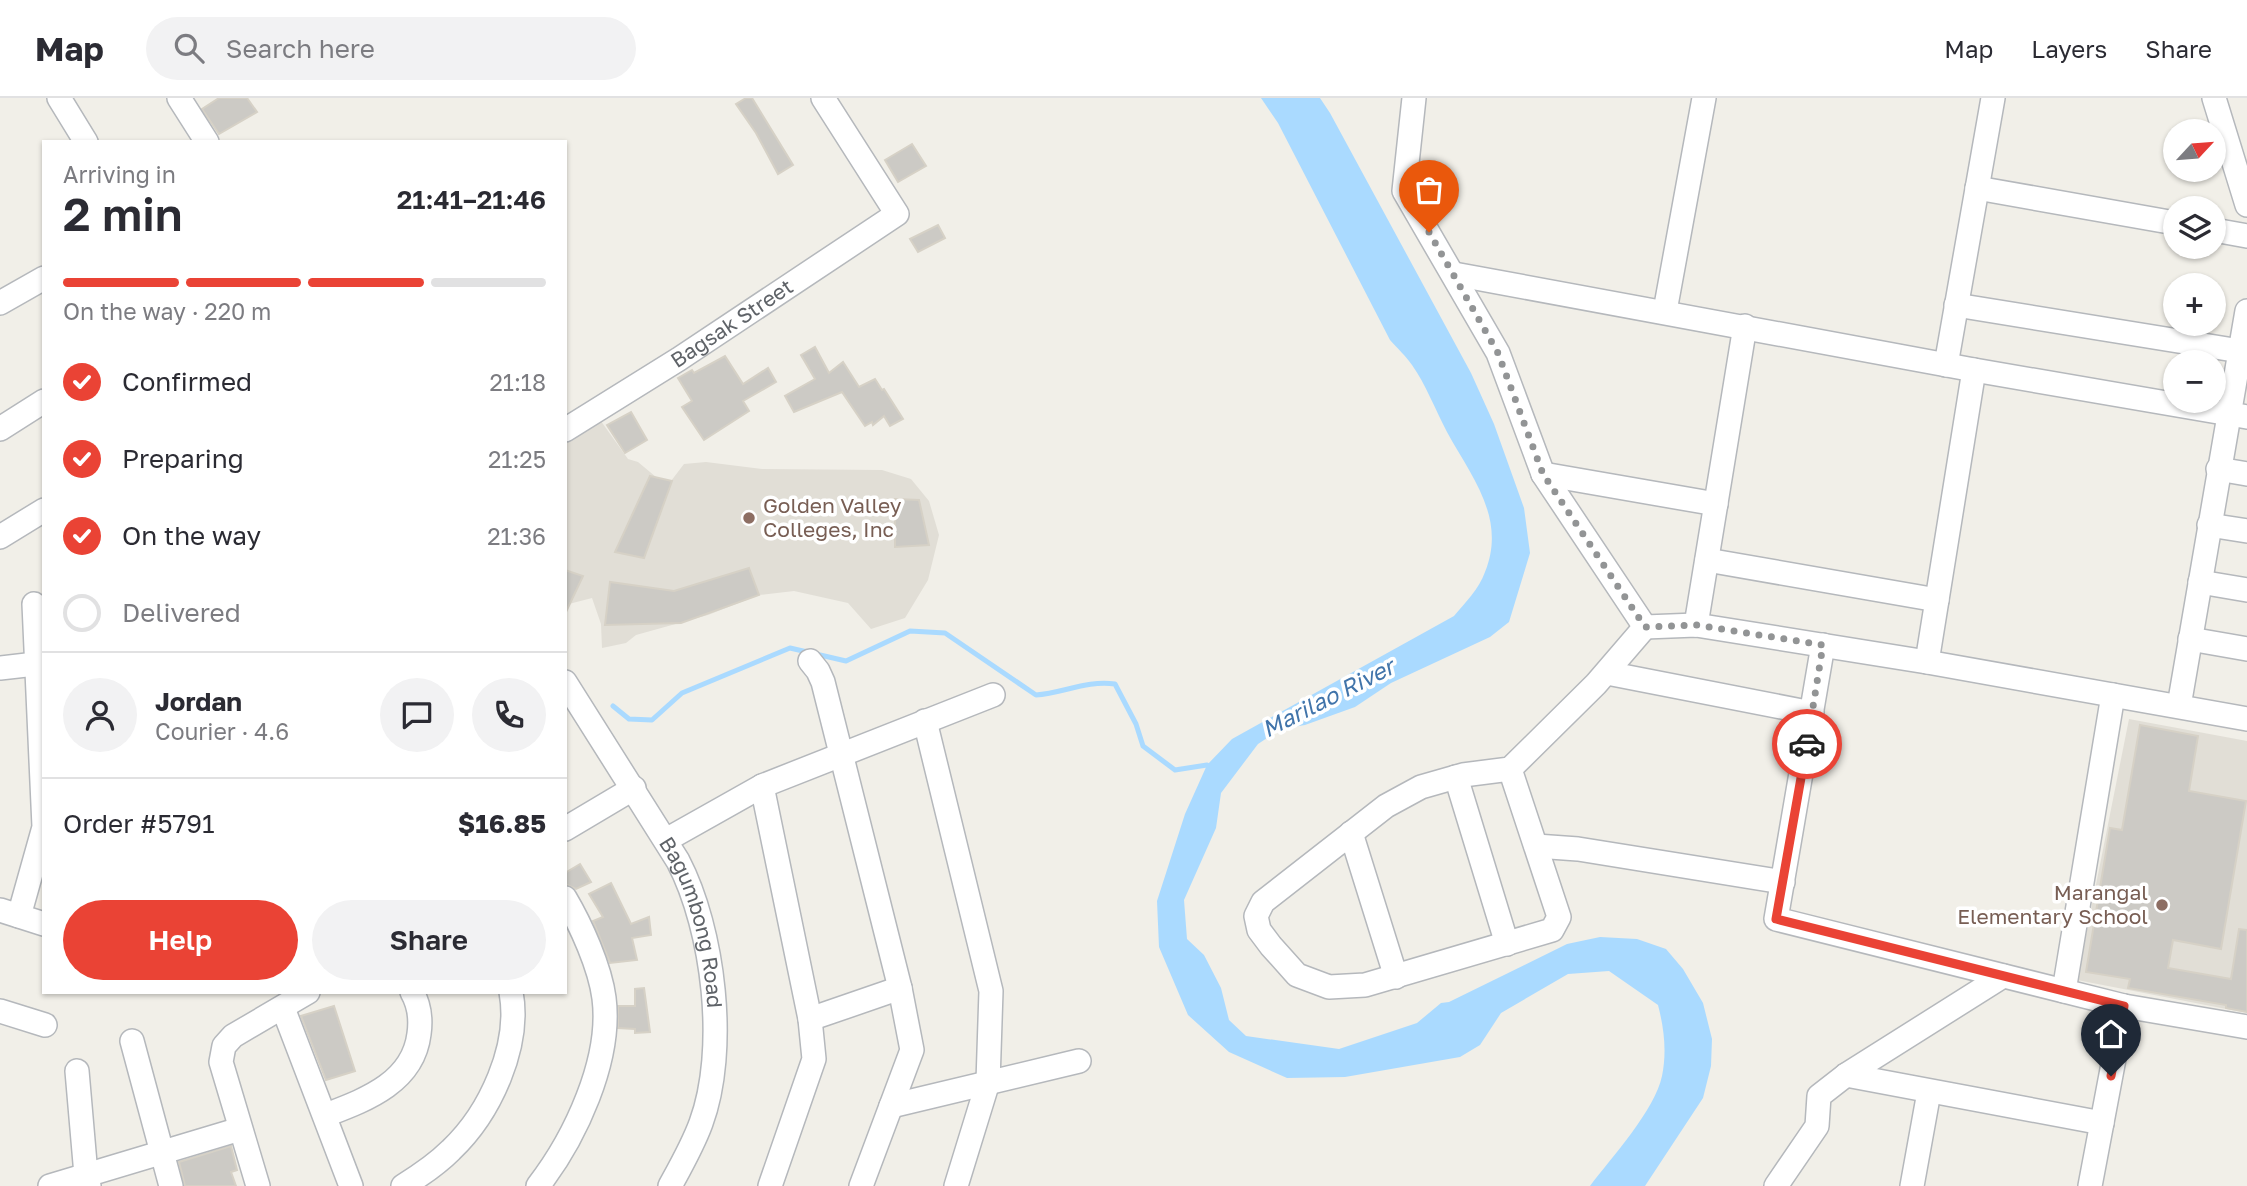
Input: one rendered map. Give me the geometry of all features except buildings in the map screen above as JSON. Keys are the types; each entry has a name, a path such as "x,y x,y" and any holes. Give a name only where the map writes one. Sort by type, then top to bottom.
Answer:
{"street":[{"path":"59,98 85,140"},
{"path":"179,98 206,140"},
{"name":"Bagsak Street","path":"567,429 679,359 897,214 823,98"},
{"path":"1414,98 1404,191 1498,353 1543,474 1645,627"},
{"path":"1665,311 1704,98"},
{"path":"1946,365 1993,98"},
{"path":"2214,98 2247,205"},
{"path":"1977,188 2163,221"},
{"path":"2226,232 2247,236"},
{"path":"1454,274 1946,365 2237,415"},
{"path":"0,303 42,279"},
{"path":"1956,305 2239,351"},
{"path":"2179,706 2218,469 2237,415 2239,351 2247,311"},
{"path":"1696,625 1745,326"},
{"path":"1927,662 1974,370"},
{"path":"0,429 42,402"},
{"path":"2218,469 2247,474"},
{"path":"1543,474 1716,504"},
{"path":"0,537 42,511"},
{"path":"2209,525 2247,531"},
{"path":"1707,560 1937,600"},
{"path":"2200,582 2247,590"},
{"path":"34,604 41,663 42,718"},
{"path":"1510,769 1559,917 1552,930 1365,985 1329,987 1297,975 1259,930 1256,916 1263,902 1386,806 1421,787 1456,777 1510,769 1607,673 1645,627 1696,625 1927,662 2247,719"},
{"path":"2190,639 2247,649"},
{"path":"1823,645 1776,919 2124,1006 2247,1027"},
{"path":"810,661 823,682 900,988 912,1050 861,1186"},
{"path":"0,668 41,663"},
{"path":"1607,673 1812,713"},
{"name":"Bagumbong Road","path":"567,685 666,839 687,879 702,924 711,973 715,1025 711,1077 705,1110 692,1145 670,1186"},
{"path":"666,839 762,786 993,695"},
{"path":"2064,991 2113,695"},
{"path":"925,721 991,990 988,1082 956,1186"},
{"path":"1456,777 1507,944"},
{"path":"762,786 810,1019 814,1059 770,1186"},
{"path":"567,828 634,788"},
{"path":"42,832 9,913 42,923"},
{"path":"1351,832 1396,977"},
{"path":"1536,846 1578,849 1783,882"},
{"path":"538,1186 572,1136 604,1044 604,998 586,942 567,902"},
{"path":"1776,1186 1817,1126 1819,1096 1846,1075 2004,976"},
{"path":"810,1019 900,988"},
{"path":"258,1186 221,1062 224,1046 233,1036 305,994"},
{"path":"326,1115 367,1099 390,1085 405,1069 418,1043 421,1020 413,994"},
{"path":"403,1186 453,1149 475,1122 492,1093 512,1031 511,994"},
{"path":"2090,1186 2124,1006"},
{"path":"283,1009 326,1115 351,1186"},
{"path":"0,1011 45,1025"},
{"path":"132,1041 171,1186"},
{"path":"891,1106 1079,1061"},
{"path":"77,1071 88,1181"},
{"path":"1846,1075 2102,1123"},
{"path":"1912,1186 1929,1091"},
{"path":"50,1186 88,1181 160,1153 240,1129"}],"shaded area":[{"name":"Golden Valley Colleges, Inc","path":"598,417 628,459 638,462 656,477 671,481 684,464 706,462 762,469 882,470 911,479 929,501 939,535 928,580 905,618 871,629 848,603 794,591 759,595 708,615 636,635 626,643 602,648 601,624 592,598 567,604 567,436"},
{"name":"Marangal Elementary School","path":"2129,719 2247,741 2247,1013 2077,980"}],"water":[{"name":"Marilao River","path":"1261,98 1320,98 1330,113 1471,373 1494,424 1524,508 1530,553 1509,622 1490,637 1391,683 1355,707 1305,725 1281,729 1258,744 1221,793 1216,828 1184,900 1187,939 1204,955 1221,988 1229,1020 1246,1036 1339,1049 1417,1023 1441,1003 1449,1002 1567,944 1600,937 1637,939 1666,949 1683,969 1703,1003 1712,1039 1711,1066 1703,1098 1645,1186 1590,1186 1632,1133 1651,1103 1662,1076 1665,1049 1658,1005 1609,971 1568,974 1501,1013 1480,1045 1460,1057 1345,1077 1287,1078 1229,1052 1188,1015 1159,947 1157,901 1185,814 1207,765 1232,739 1454,616 1479,584 1491,552 1489,516 1475,481 1417,372 1390,340 1278,123"}],"waterway":[{"path":"613,706 629,719 652,720 682,693 790,648 846,661 910,631 945,633 1036,695 1085,685 1115,684 1136,724 1143,746 1175,770 1207,765"}],"way so far":[{"path":"1429,232 1498,353 1543,474 1645,627 1696,625 1823,645 1807,744"}],"place":[{"name":"Golden Valley Colleges, Inc","path":"749,518"},
{"name":"Marangal Elementary School","path":"2162,905"}],"route":[{"path":"1807,744 1776,919 2124,1006 2111,1076"}]}
